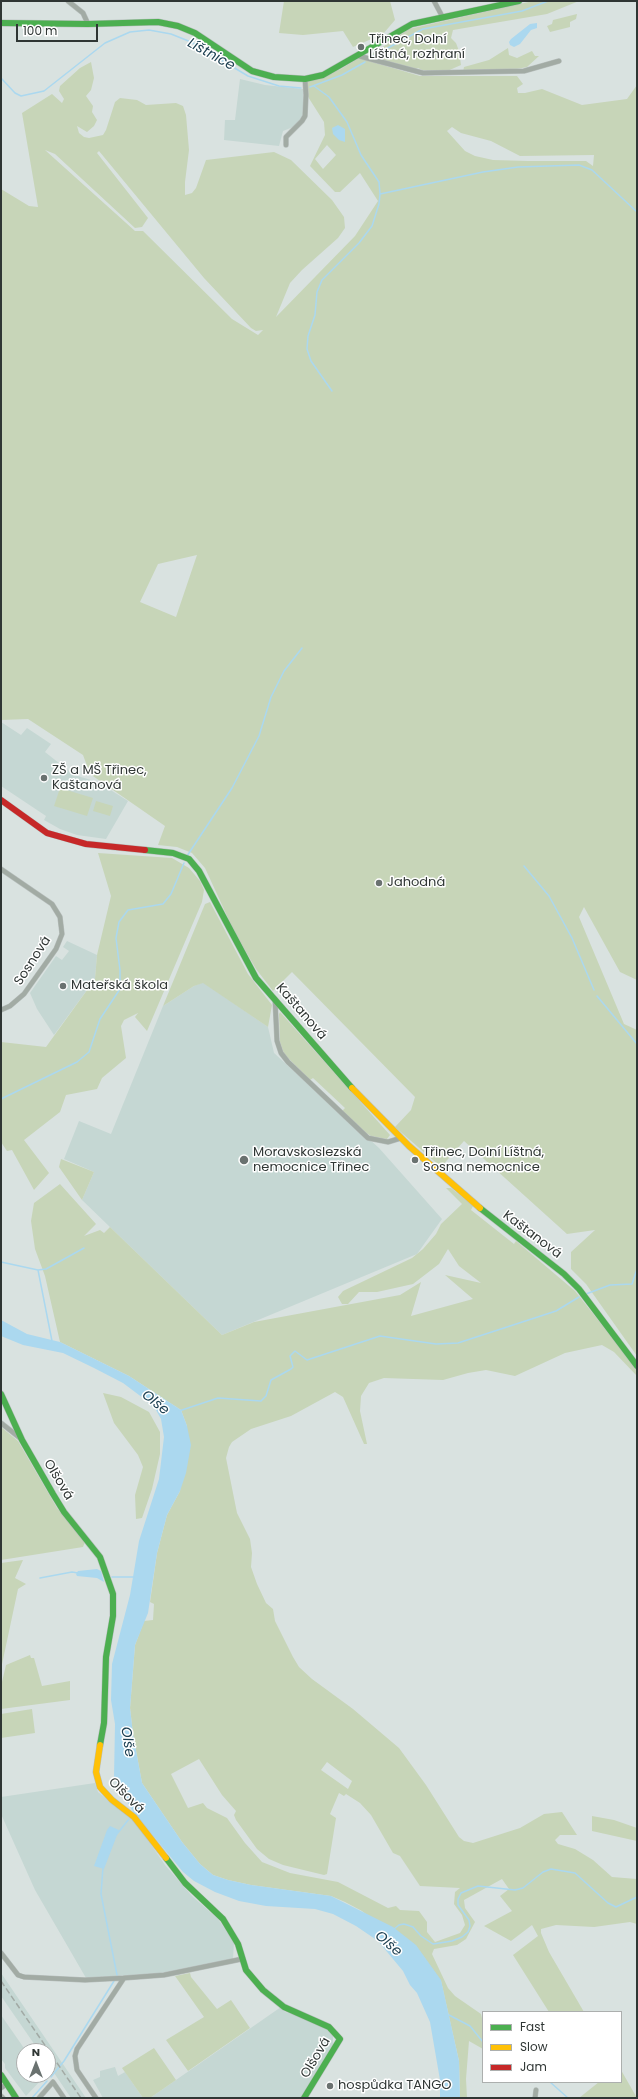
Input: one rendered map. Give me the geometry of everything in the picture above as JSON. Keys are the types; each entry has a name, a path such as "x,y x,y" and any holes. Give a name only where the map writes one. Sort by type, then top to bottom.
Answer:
{"street":[{"path":"68,1 83,13 88,24"},
{"path":"434,1 442,16"},
{"path":"1,23 88,24 147,21 178,26 195,33 252,71 274,77 304,79 323,75 359,56 412,24 442,16 519,1"},
{"path":"359,56 423,73 524,71 559,61"},
{"path":"286,144 286,137 305,116 306,95 304,79"},
{"name":"Kaštanová","path":"1,800 47,833 62,838 86,844 173,853 189,859 199,871 256,978 368,1106 401,1138 484,1212 550,1262 579,1289 637,1366"},
{"name":"Sosnová","path":"1,869 52,904 60,917 62,934 56,949 24,994 10,1006 1,1010"},
{"path":"275,999 277,1041 281,1053 288,1062 368,1138 388,1142 401,1138"},
{"name":"Olšová","path":"1,1394 22,1440 64,1512 100,1558 113,1594 113,1616 106,1656 104,1723 97,1757 96,1772 100,1787 112,1800 134,1818 186,1883 223,1919 238,1944 246,1970 263,1990 284,2007 329,2027 340,2039 304,2098"},
{"name":"Olšová","path":"1,1424 13,1431 22,1440"},
{"path":"1,1953 18,1975 24,1977 85,1980 171,1974 242,1959"},
{"path":"96,2098 77,2070 74,2063 75,2056 77,2049 124,1978"},
{"path":"1,2075 16,2098"},
{"path":"40,2098 53,2082 64,2098"},
{"path":"1,2088 7,2084"},
{"path":"535,2098 536,2090"}],"shaded area":[{"path":"240,79 265,85 303,89 304,114 298,125 283,131 279,146 224,140 225,120 235,120"},
{"name":"ZŠ a MŠ Třinec, Kaštanová","path":"1,722 21,735 27,728 51,744 45,752 74,775 98,782 128,801 106,839 77,835 60,829 44,820 46,816 1,786"},
{"name":"Mateřská škola","path":"67,941 97,955 95,979 54,1035 37,1009 30,993 56,956 62,960 69,951 63,947"},
{"name":"Moravskoslezská nemocnice Třinec","path":"203,982 268,1027 274,1053 379,1148 442,1219 417,1254 222,1335 82,1200 94,1172 64,1159 79,1121 111,1134 163,1006 194,986"},
{"path":"95,1783 98,1792 134,1820 165,1865 192,1896 218,1919 234,1942 233,1959 164,1973 86,1978 35,1890 1,1814 1,1797"},
{"path":"1,1973 49,2043 33,2043 1,1996"},
{"path":"281,2007 285,2012 325,2027 333,2034 333,2045 301,2098 150,2098"},
{"path":"1,2015 20,2043 16,2043 16,2083 5,2068 5,2064 1,2059"},
{"path":"56,2054 86,2098 71,2098 56,2076"},
{"path":"115,2067 118,2076 125,2072 143,2098 103,2098 93,2080 100,2077 100,2071"},
{"path":"16,2083 38,2083 26,2096"}],"green space":[{"path":"284,1 390,1 395,20 383,34 353,47 343,31 303,35 279,33"},
{"path":"533,1 579,1 547,14 453,30 451,38 456,43 459,51 461,65 445,72 422,70 418,68 416,69 376,59 371,55 409,29"},
{"path":"577,14 576,19 570,22 570,27 550,32 547,26 552,24 553,20"},
{"path":"508,48 509,55 517,58 532,51 535,56 539,56 527,67 507,71 463,72 464,67 489,60"},
{"path":"359,58 420,76 517,76 523,84 517,88 518,93 542,89 582,105 627,99 637,85 637,980 620,972 584,907 579,917 624,1024 637,1030 637,1356 586,1284 571,1269 571,1252 595,1230 567,1234 464,1141 441,1167 395,1127 411,1110 415,1097 292,972 273,991 256,969 234,931 205,868 192,853 177,847 158,845 165,826 90,774 83,755 28,719 1,720 1,189 29,206 38,207 22,113 52,94 62,103 64,99 59,91 60,86 80,68 91,62 94,78 91,90 86,96 93,106 92,112 97,120 94,126 87,132 77,126 79,133 84,137 89,138 103,135 115,102 120,98 137,100 146,105 176,103 183,106 186,115 189,150 185,195 192,193 196,188 206,160 274,152 291,160 332,200 344,217 345,228 338,238 302,270 290,283 276,317 355,236 378,201 360,173 340,192 335,192 310,166 325,135 324,122 303,89 307,80 317,80 341,69","holes":["452,127 461,133 491,141 520,156 594,155 593,166 586,161 493,160 475,156 465,151 447,131","327,145 336,155 323,169 315,159","45,150 55,154 135,228 142,227 148,218 97,153 99,151 204,278 251,328 256,331 263,330 258,335 232,319 143,231 135,231","197,555 176,617 140,602 158,564"]},
{"path":"60,788 93,798 87,816 54,806"},
{"path":"96,801 113,806 110,816 93,811"},
{"path":"98,853 172,858 189,868 200,881 204,890 202,902 147,1031 135,1017 138,1013 124,1020 121,1026 126,1058 102,1078 97,1089 66,1095 60,1112 24,1140 49,1173 34,1190 12,1150 7,1151 1,1142 1,1042 46,1047 95,979 97,955 111,896"},
{"path":"210,902 248,974 272,1005 268,1027 203,983 194,986 163,1006 205,904"},
{"path":"280,1012 390,1135 387,1139 371,1136 366,1133 342,1111 345,1108 313,1078 310,1080 284,1054 280,1042"},
{"path":"61,1159 94,1172 82,1200 59,1167"},
{"path":"60,1184 96,1224 84,1236 100,1230 104,1233 110,1227 222,1335 254,1322 400,1295 421,1282 411,1316 473,1299 445,1275 481,1283 459,1266 448,1249 439,1264 413,1284 377,1292 359,1292 348,1304 342,1304 338,1297 343,1291 412,1258 423,1249 436,1234 441,1224 462,1204 446,1188 451,1188 473,1206 471,1210 514,1244 516,1241 575,1291 637,1369 637,1376 614,1352 602,1345 565,1353 515,1376 486,1370 443,1380 384,1378 369,1383 361,1396 360,1411 367,1444 364,1444 343,1397 335,1392 291,1416 251,1429 232,1442 226,1458 237,1513 250,1539 252,1553 251,1567 266,1603 273,1609 275,1621 299,1667 312,1679 353,1709 399,1748 426,1785 459,1837 464,1841 473,1843 520,1828 544,1814 562,1812 577,1835 560,1835 555,1840 558,1844 575,1849 593,1860 612,1877 637,1879 637,1924 630,1922 594,1927 556,1925 541,1929 541,1933 549,1952 583,2011 548,2011 513,1955 538,1936 532,1925 511,1941 484,1926 512,1911 500,1896 509,1889 502,1879 464,1900 465,1908 475,1922 466,1939 457,1945 434,1949 432,1954 448,1988 455,1996 481,2014 482,2018 482,2048 469,2041 466,2079 467,2098 460,2098 459,2061 441,1981 362,1911 345,1902 331,1896 251,1885 213,1875 200,1864 182,1842 142,1783 130,1708 135,1645 144,1621 153,1620 154,1604 150,1602 157,1553 167,1515 180,1491 187,1426 181,1410 129,1376 60,1342 45,1276 35,1249 31,1221 34,1203","holes":["199,1759 222,1795 236,1811 234,1815 236,1820 257,1849 269,1859 283,1865 324,1875 327,1874 336,1818 330,1814 339,1793 344,1796 346,1794 360,1803 371,1815 393,1853 400,1856 420,1886 460,1888 455,1892 454,1904 462,1915 465,1925 460,1933 435,1942 427,1932 427,1922 419,1911 400,1910 396,1906 388,1908 338,1882 290,1873 262,1862 245,1843 227,1818 207,1808 203,1803 188,1808 171,1774","327,1762 352,1781 348,1789 321,1770"]},
{"path":"103,1393 121,1397 149,1412 160,1432 160,1454 152,1489 142,1518 136,1519 135,1495 143,1467 138,1455 114,1423"},
{"path":"1,1427 18,1441 57,1508 85,1542 83,1547 1,1560"},
{"path":"23,1560 15,1578 26,1584 18,1589 1,1669 1,1563"},
{"path":"30,1655 31,1658 34,1658 42,1686 70,1681 70,1700 1,1709 1,1686 6,1665"},
{"path":"32,1709 35,1733 1,1738 1,1714"},
{"path":"592,1816 614,1820 637,1828 637,1841 592,1831"},
{"path":"190,1973 191,1977 217,2009 231,2000 250,2028 188,2071 166,2040 204,2017 175,1976"},
{"path":"154,2048 176,2080 150,2098 143,2098 122,2068"},
{"path":"622,2072 637,2098 579,2098 598,2083 622,2083"}],"water":[{"path":"537,23 537,28 531,30 520,44 514,47 510,45 509,42 511,39 530,24"},
{"path":"338,125 345,129 345,142 339,140 333,134 332,128"},
{"name":"Olše","path":"1,1320 27,1334 60,1342 129,1376 181,1410 187,1426 191,1445 186,1473 180,1491 167,1515 157,1553 148,1613 135,1645 130,1708 142,1783 182,1842 200,1864 213,1875 251,1885 331,1896 393,1927 416,1945 441,1980 459,2061 460,2098 440,2098 440,2080 430,2022 417,1993 410,1985 403,1971 378,1941 356,1926 333,1914 315,1909 266,1906 239,1901 215,1892 194,1881 183,1872 132,1810 114,1778 115,1724 111,1700 112,1664 130,1595 139,1541 159,1479 164,1437 161,1419 156,1410 123,1383 63,1353 23,1345 1,1336"},
{"path":"97,1569 101,1571 104,1582 97,1578 77,1576 76,1574 78,1571"},
{"path":"110,1826 119,1830 104,1869 94,1866 107,1830"}],"waterway":[{"name":"Líštnice","path":"373,56 423,29 522,11 548,1"},
{"name":"Líštnice","path":"1,78 15,93 21,96 44,91 105,43 130,32 149,30 171,34 191,42 248,76 279,86 301,88"},
{"name":"Líštnice","path":"310,87 342,75 365,62"},
{"path":"314,86 329,97 347,122 361,155 379,182 380,194 483,172 518,167 579,165 592,170 637,212"},
{"path":"332,391 311,361 307,349 308,336 315,315 317,292 322,280 359,243 372,226 379,204 380,194"},
{"path":"187,856 232,788 259,736 271,697 284,671 302,648"},
{"path":"1,1099 77,1062 89,1052 100,1019 120,989 120,970 116,938 119,922 128,910 163,904 171,894 184,863"},
{"path":"524,866 549,896 572,938 594,990"},
{"path":"597,996 637,1044"},
{"path":"38,1270 46,1269 84,1248"},
{"path":"1,1262 38,1270 52,1341"},
{"path":"586,1294 610,1285 632,1284 637,1269"},
{"path":"179,1411 218,1398 261,1401 266,1396 271,1380 293,1367 290,1356 295,1351 307,1360 380,1336 436,1344 458,1343 556,1311 579,1297"},
{"path":"40,1578 72,1572 78,1573"},
{"path":"112,1577 134,1577"},
{"path":"117,1834 129,1819"},
{"path":"103,1867 101,1894 117,1975"},
{"path":"394,1929 399,1925 404,1924 413,1927 421,1936 433,1944 452,1941 462,1937 468,1932 470,1926 469,1920 458,1905 458,1899 461,1893 478,1886 515,1890 523,1888 543,1872 551,1869 575,1873 608,1903 616,1907 637,1897"},
{"path":"56,2071 64,2061 114,1981"},
{"path":"449,2015 470,2026 482,2041"},
{"path":"32,2098 45,2083"},
{"path":"551,2083 568,2098"}],"railway":[{"path":"1,1981 81,2098"}],"traffic: fast":[{"path":"1,23 88,24 158,22 178,26 195,33 252,71 274,77 305,79 323,75 412,24 519,1"},
{"path":"145,850 173,853 189,859 199,871 256,978 352,1088"},
{"path":"480,1208 564,1274 579,1289 637,1366"},
{"path":"1,1394 22,1440 53,1494 64,1512 100,1557 113,1594 113,1616 106,1657 104,1723 100,1745"},
{"path":"166,1858 185,1883 223,1919 238,1944 246,1970 263,1990 284,2007 329,2027 340,2039 304,2098"},
{"path":"1,2075 16,2098"}],"traffic: slow":[{"path":"352,1088 409,1146 480,1208"},
{"path":"100,1745 96,1772 100,1787 112,1800 134,1817 166,1858"}],"traffic: jam":[{"path":"1,800 47,833 86,844 145,850"}],"place":[{"name":"Třinec, Dolní Líštná, rozhraní","path":"361,47"},
{"name":"ZŠ a MŠ Třinec, Kaštanová","path":"44,778"},
{"name":"Jahodná","path":"379,883"},
{"name":"Mateřská škola","path":"63,986"},
{"name":"Moravskoslezská nemocnice Třinec","path":"244,1160"},
{"name":"Třinec, Dolní Líštná, Sosna nemocnice","path":"415,1160"},
{"name":"hospůdka TANGO","path":"330,2086"}]}
